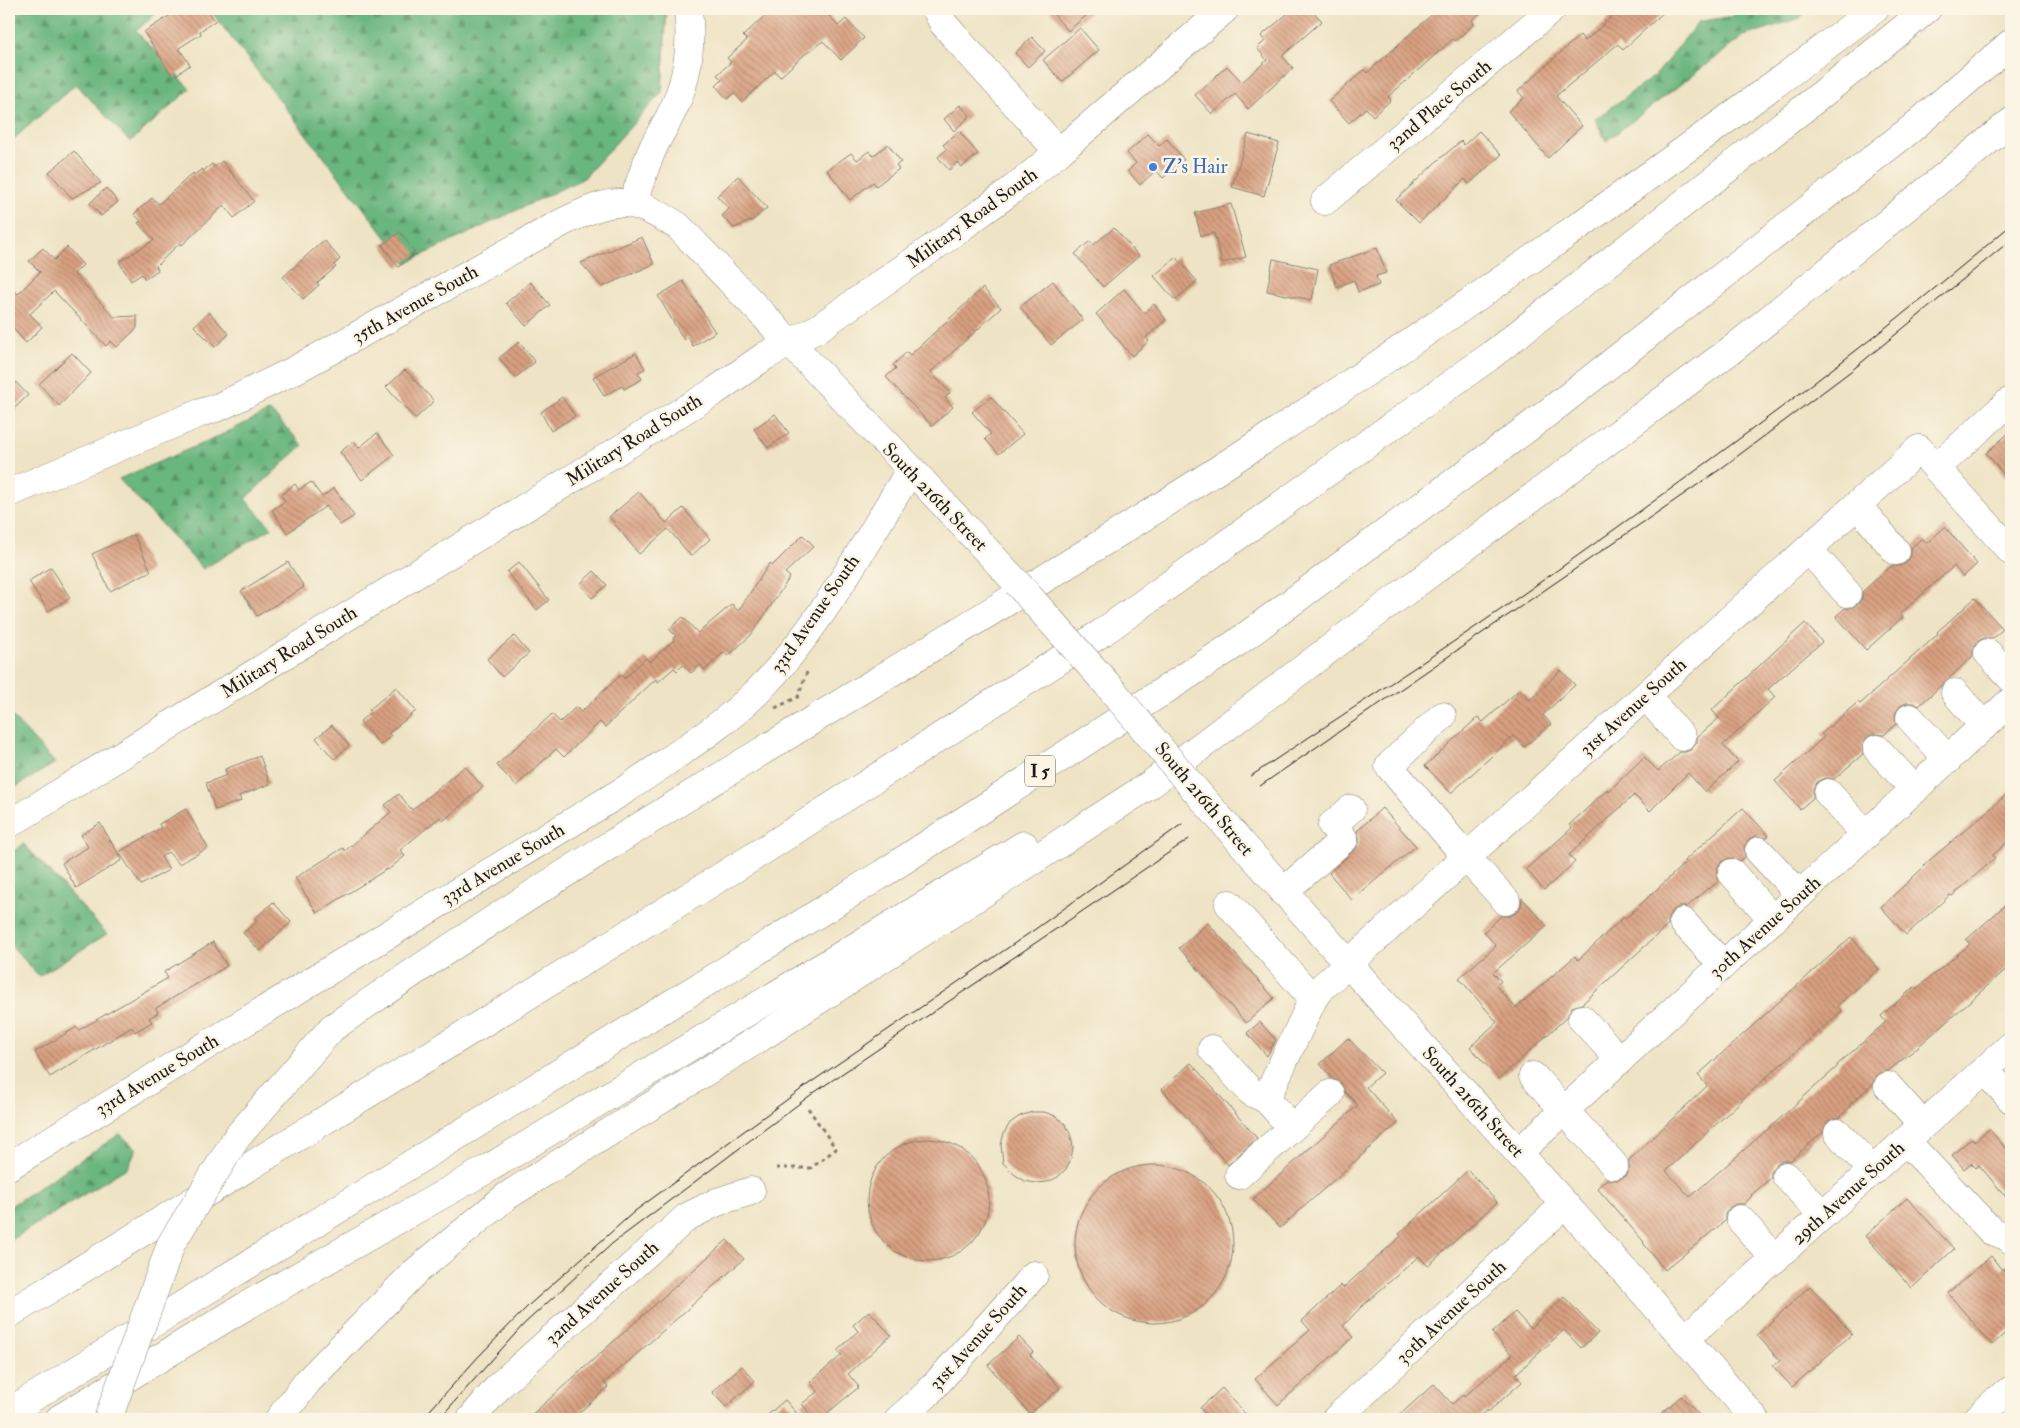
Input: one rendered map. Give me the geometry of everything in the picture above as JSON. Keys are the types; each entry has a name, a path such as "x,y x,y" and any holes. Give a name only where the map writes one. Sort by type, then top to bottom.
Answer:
{"main road":[{"path":"633,203 653,148 672,113 683,84 688,62 690,34 688,9"},
{"path":"936,9 943,23 955,37 1059,152"},
{"name":"Military Road South","path":"9,824 698,401 765,356 817,329 942,242 1059,152 1225,9"},
{"name":"32nd Place South","path":"1325,201 1552,9"},
{"path":"108,1419 171,1244 237,1137 332,1028 419,968 543,887 1126,528 1320,404 1628,192 1875,9"},
{"path":"9,1314 750,859 1103,632 1489,357 1927,9"},
{"name":"I 5","path":"9,1412 882,874 1231,647 1541,418 1911,129 2011,43"},
{"path":"279,1419 308,1381 414,1273 507,1196 766,1034 1150,784 1735,347 2011,122"},
{"name":"35th Avenue South","path":"9,493 200,413 219,407 293,371 594,207 614,203 633,203"},
{"name":"South 216th Street","path":"633,203 660,215 678,226 911,469 1017,583 1107,684 1283,892 1519,1152 1686,1339 1754,1419"},
{"name":"31st Avenue South","path":"1266,1098 1313,998 1319,990 1857,504 2009,402 2011,405"},
{"path":"1928,458 2011,551"},
{"name":"33rd Avenue South","path":"9,1166 619,793 706,734 758,691 783,664 809,630 911,469"},
{"path":"1857,504 1896,551"},
{"path":"1808,549 1847,593"},
{"path":"59,1419 244,1307 489,1168 1134,778 1188,743 1390,603"},
{"path":"1988,653 2011,678"},
{"path":"1955,693 1984,726"},
{"path":"1646,696 1682,737"},
{"name":"30th Avenue South","path":"1519,1152 2011,701"},
{"path":"1442,716 1389,766 1466,858 1506,901"},
{"path":"1910,718 1948,760"},
{"path":"1877,749 1915,790"},
{"path":"1828,793 1866,835"},
{"path":"1283,892 1344,839 1332,825 1351,809"},
{"path":"1759,851 1800,895"},
{"path":"1732,874 1774,920"},
{"path":"1229,904 1313,998"},
{"path":"1683,922 1723,966"},
{"path":"1582,1019 1620,1060"},
{"name":"29th Avenue South","path":"1686,1339 2011,1046"},
{"path":"1212,1049 1251,1092 1266,1098 1292,1128"},
{"path":"1985,1070 2011,1099"},
{"path":"1533,1076 1614,1165"},
{"path":"1888,1086 1914,1133 1993,1233 2006,1234 2011,1240"},
{"path":"1239,1175 1330,1094"},
{"path":"1838,1133 1872,1171"},
{"path":"1786,1176 1823,1215"},
{"name":"32nd Avenue South","path":"471,1419 500,1385 687,1217 717,1202 751,1191"},
{"name":"30th Avenue South","path":"1336,1419 1565,1204"},
{"path":"1740,1219 1775,1259"},
{"name":"31st Avenue South","path":"899,1419 927,1394 1034,1275"},
{"path":"1977,1419 2011,1390"}],"path":[{"path":"776,1168 811,1168 836,1149 808,1108"}],"green space":[{"path":"9,9 161,9 136,31 190,89 130,142 76,84 9,143"},
{"path":"209,9 667,9 662,92 584,178 406,263"},
{"path":"1742,9 1811,9 1800,18 1744,36 1606,141 1595,119 1656,75 1698,22 1733,16"},
{"path":"270,411 303,445 245,499 272,528 203,569 119,479 215,438"},
{"path":"9,713 55,763 9,791"},
{"path":"24,844 107,934 39,976 9,943 9,854"},
{"path":"120,1134 136,1149 128,1167 9,1241 9,1207"}],"building":[{"path":"180,9 207,9 215,21 200,31 201,34 179,48 190,65 173,77 144,32"},
{"path":"772,9 823,9 838,26 846,19 864,38 841,60 823,41 780,77 775,71 742,102 734,93 727,99 716,86 722,80 717,75 731,62 727,58 747,40 743,36"},
{"path":"1049,9 1094,9 1068,31"},
{"path":"1293,9 1311,9 1322,21 1282,56 1293,68 1248,109 1235,94 1212,114 1195,95 1227,66 1242,82 1267,60 1257,48 1265,41 1261,36"},
{"path":"1438,9 1485,9 1472,20 1474,24 1455,41 1453,39 1388,97 1391,100 1373,116 1366,108 1349,123 1329,101 1364,70 1367,73"},
{"path":"1620,9 1667,9 1623,50 1618,44 1556,96 1582,126 1548,158 1508,111 1524,98 1518,91 1580,35 1585,41"},
{"path":"1080,28 1099,50 1062,82 1043,60"},
{"path":"1032,37 1045,51 1028,67 1015,53"},
{"path":"960,105 970,116 954,131 944,119"},
{"path":"959,131 978,154 962,167 958,162 949,170 938,157 947,149 943,145"},
{"path":"1479,131 1501,155 1469,184 1465,179 1419,223 1396,200 1461,141 1464,145"},
{"path":"1148,134 1159,146 1167,139 1184,160 1163,178 1156,170 1140,185 1128,171 1136,163 1127,153"},
{"path":"1248,134 1279,143 1264,196 1232,187"},
{"path":"888,144 901,162 896,165 899,169 876,186 873,182 850,200 827,170 851,153 857,160 869,151 873,156"},
{"path":"74,151 101,183 72,198 49,172"},
{"path":"222,161 254,201 234,218 224,205 182,245 180,243 156,266 158,270 145,279 142,274 131,281 119,262 154,240 138,223 141,221 134,214 152,198 159,204 193,173 194,175 202,169 203,171 212,164 215,167"},
{"path":"738,176 767,208 753,220 734,228 722,216 729,209 717,196"},
{"path":"106,188 118,202 101,216 90,203"},
{"path":"1231,204 1246,257 1222,263 1214,233 1201,236 1195,213"},
{"path":"1114,228 1139,256 1103,287 1075,254 1090,241 1093,245"},
{"path":"400,232 416,254 398,267 382,245"},
{"path":"642,237 654,264 602,287 581,263"},
{"path":"324,240 340,259 334,265 336,267 317,283 319,285 303,299 283,277"},
{"path":"67,247 83,265 74,274 114,317 137,316 137,328 117,347 111,341 106,346 54,291 30,314 42,327 26,343 9,324 9,285 18,294 40,272 29,261 43,248 54,260"},
{"path":"1377,248 1386,273 1376,276 1379,285 1358,292 1354,280 1337,287 1329,265"},
{"path":"1176,257 1197,281 1175,300 1154,276"},
{"path":"1273,259 1318,269 1312,300 1267,291"},
{"path":"683,281 715,332 693,346 688,337 684,340 658,296"},
{"path":"1053,281 1083,320 1051,345 1020,307"},
{"path":"530,282 550,305 526,326 506,303"},
{"path":"983,288 1001,308 931,372 950,393 945,398 953,407 932,426 886,377 896,368 893,365 907,352 910,355"},
{"path":"1124,289 1144,313 1154,304 1166,320 1146,337 1149,341 1132,356 1096,314"},
{"path":"209,312 229,334 215,347 194,326"},
{"path":"519,342 535,362 515,378 499,358"},
{"path":"72,353 91,373 59,406 39,384"},
{"path":"636,353 645,369 638,372 642,379 624,389 622,386 604,396 593,377"},
{"path":"405,370 434,401 415,419 386,387"},
{"path":"9,375 28,395 9,414"},
{"path":"562,397 575,416 551,431 541,412"},
{"path":"991,397 1023,434 999,454 985,439 991,434 972,412"},
{"path":"775,414 789,433 768,448 754,429"},
{"path":"2011,431 2011,483 1986,453"},
{"path":"377,433 394,455 362,480 340,452 354,441 359,448"},
{"path":"311,482 322,497 334,488 354,516 340,525 326,506 287,533 272,510 285,501 281,495 295,484 299,490"},
{"path":"639,492 666,523 683,508 710,539 691,556 668,529 639,554 609,517"},
{"path":"1945,527 1977,564 1963,577 1954,566 1900,614 1903,617 1866,650 1836,616 1845,608 1851,608 1858,604 1862,598 1862,592 1891,566 1899,566 1906,563 1911,556 1911,548 1922,538 1927,543"},
{"path":"134,535 151,571 110,591 92,554"},
{"path":"803,535 814,546 785,573 790,577 751,635 728,656 724,652 705,670 700,665 691,673 683,665 677,671 674,668 658,682 656,679 605,727 600,722 564,757 556,749 516,786 497,765 552,714 560,722 576,707 581,712 621,675 624,679 646,658 650,662 674,640 673,638 676,636 669,629 683,617 698,633 732,604 738,611 770,563 773,565"},
{"path":"288,562 304,587 257,616 241,591"},
{"path":"519,562 549,600 537,610 507,572"},
{"path":"51,567 70,598 48,611 29,581"},
{"path":"594,571 607,585 592,598 580,584"},
{"path":"1975,598 2003,629 1993,638 1984,638 1977,642 1973,649 1973,656 1919,706 1914,703 1907,703 1900,706 1895,714 1896,724 1884,735 1874,734 1867,737 1862,745 1863,754 1834,779 1825,778 1818,781 1813,789 1813,798 1800,809 1775,781 1824,737 1821,734 1858,702 1860,704"},
{"path":"1805,623 1822,642 1768,689 1775,697 1723,745 1738,762 1705,792 1688,773 1650,811 1634,795 1569,855 1575,862 1544,890 1526,869 1572,828 1569,825 1608,789 1609,791 1644,757 1658,771 1680,752 1692,749 1697,742 1697,737 1719,718 1712,710"},
{"path":"514,636 529,653 502,677 487,659"},
{"path":"1561,670 1575,685 1543,715 1551,724 1524,747 1514,736 1451,793 1425,766 1478,717 1483,722 1520,689 1530,700"},
{"path":"396,687 416,711 389,733 391,736 380,745 360,721 371,712 369,710"},
{"path":"332,725 349,746 334,759 316,738"},
{"path":"260,756 270,784 239,796 241,801 215,810 206,783 227,775 225,769"},
{"path":"465,766 483,787 443,821 440,817 400,850 405,856 388,870 317,913 295,878 343,848 345,851 391,812 385,805 399,794 412,810"},
{"path":"2011,791 2011,839 1993,855 1995,858 1906,935 1881,907 1924,865"},
{"path":"1382,808 1416,846 1352,900 1329,873 1355,850 1359,844 1357,831"},
{"path":"1743,808 1769,836 1766,838 1756,836 1749,839 1744,847 1745,857 1741,861 1729,858 1721,862 1717,868 1719,881 1708,888 1687,907 1679,907 1673,910 1668,917 1668,925 1582,1004 1572,1007 1567,1017 1499,1079 1470,1047 1497,1022 1459,978 1496,946 1484,932 1501,916 1509,916 1516,913 1521,906 1522,898 1547,926 1493,973 1501,981 1496,986 1516,1008 1575,956 1578,960 1624,917 1626,918 1685,863 1684,861"},
{"path":"186,809 208,848 179,864 168,852 161,857 169,870 141,885 119,852 161,828 159,824"},
{"path":"100,823 122,860 76,888 62,863 88,847 81,835"},
{"path":"2011,900 2011,965 1912,1052 1888,1071 1878,1074 1873,1084 1849,1105 1850,1107 1839,1118 1828,1121 1823,1132 1790,1161 1776,1164 1771,1171 1771,1178 1751,1195 1744,1204 1736,1204 1730,1207 1725,1214 1725,1221 1665,1270 1644,1242 1597,1188 1607,1179 1617,1180 1625,1176 1629,1169 1629,1160 1707,1086 1698,1075 1851,937 1879,969 1837,1006 1842,1011 1770,1074 1666,1171 1690,1197 1886,1022 1881,1016 1914,987 1916,989 1970,944 1966,940"},
{"path":"273,902 291,922 260,951 243,933 257,921 255,919"},
{"path":"1208,923 1274,998 1246,1023 1179,948"},
{"path":"213,942 227,966 156,1008 158,1013 149,1018 152,1022 135,1032 132,1027 50,1077 35,1052 77,1027 79,1030 168,978 164,972"},
{"path":"1260,1022 1276,1040 1267,1056 1247,1033"},
{"path":"1348,1038 1382,1073 1366,1087 1398,1123 1280,1228 1253,1199 1358,1105 1345,1092 1341,1083 1333,1079 1320,1064"},
{"path":"1191,1063 1257,1138 1228,1165 1162,1089"},
{"path":"1032,1112 1044,1112 1056,1116 1065,1124 1071,1135 1073,1147 1071,1159 1066,1169 1058,1177 1047,1182 1025,1181 1015,1175 1003,1163 1001,1145 1004,1133 1010,1123 1020,1116"},
{"path":"1989,1129 2011,1154 2011,1203 1979,1165 1976,1168 1971,1163 1964,1169 1952,1155 1972,1138 1975,1141"},
{"path":"928,1139 940,1140 951,1144 962,1149 971,1157 979,1166 984,1177 988,1188 988,1212 984,1223 979,1234 971,1243 962,1251 951,1256 940,1260 928,1261 916,1260 905,1256 894,1251 885,1243 877,1234 872,1223 868,1212 867,1200 868,1188 872,1177 877,1166 885,1157 894,1149 905,1144 916,1140"},
{"path":"1154,1165 1184,1171 1210,1188 1227,1214 1233,1244 1227,1274 1210,1300 1184,1317 1154,1323 1124,1317 1098,1300 1081,1274 1075,1244 1081,1214 1098,1188 1124,1171"},
{"path":"1468,1170 1497,1202 1428,1266 1419,1256 1361,1307 1343,1326 1353,1337 1278,1405 1255,1379 1310,1330 1302,1321 1341,1285 1343,1288 1401,1236 1399,1234"},
{"path":"1907,1198 1954,1249 1912,1288 1865,1236"},
{"path":"727,1240 744,1259 604,1383 608,1387 572,1419 527,1419"},
{"path":"1991,1256 2002,1270 2011,1262 2011,1328 1992,1345 1948,1293"},
{"path":"1810,1286 1852,1334 1792,1387 1773,1366 1780,1361 1757,1335"},
{"path":"1564,1297 1598,1333 1581,1348 1564,1330 1516,1374 1522,1382 1488,1412 1487,1410 1476,1419 1395,1419 1434,1384 1452,1404 1463,1395 1464,1397 1512,1355 1492,1333 1515,1312 1530,1328"},
{"path":"869,1311 891,1335 848,1374 859,1387 820,1419 814,1419 802,1404 818,1391 810,1382 842,1355 837,1351 858,1331 853,1325"},
{"path":"1019,1337 1033,1352 1030,1355 1060,1388 1030,1414 988,1365"},
{"path":"742,1366 755,1381 726,1407 712,1392"},
{"path":"1222,1388 1250,1419 1210,1419 1200,1408"},
{"path":"1681,1396 1703,1419 1655,1419"},
{"path":"785,1400 802,1419 763,1419"}],"tram line":[{"path":"1251,776 1475,627 1667,491 1899,317 2011,225"},
{"path":"1260,786 1719,470 1851,371 2011,240"},
{"path":"422,1419 479,1356 529,1305 635,1211 807,1085 1034,930 1182,824"},
{"path":"439,1419 524,1324 613,1243 812,1094 1189,839"}],"place":[{"name":"Z's Hair","path":"1153,167"}]}
